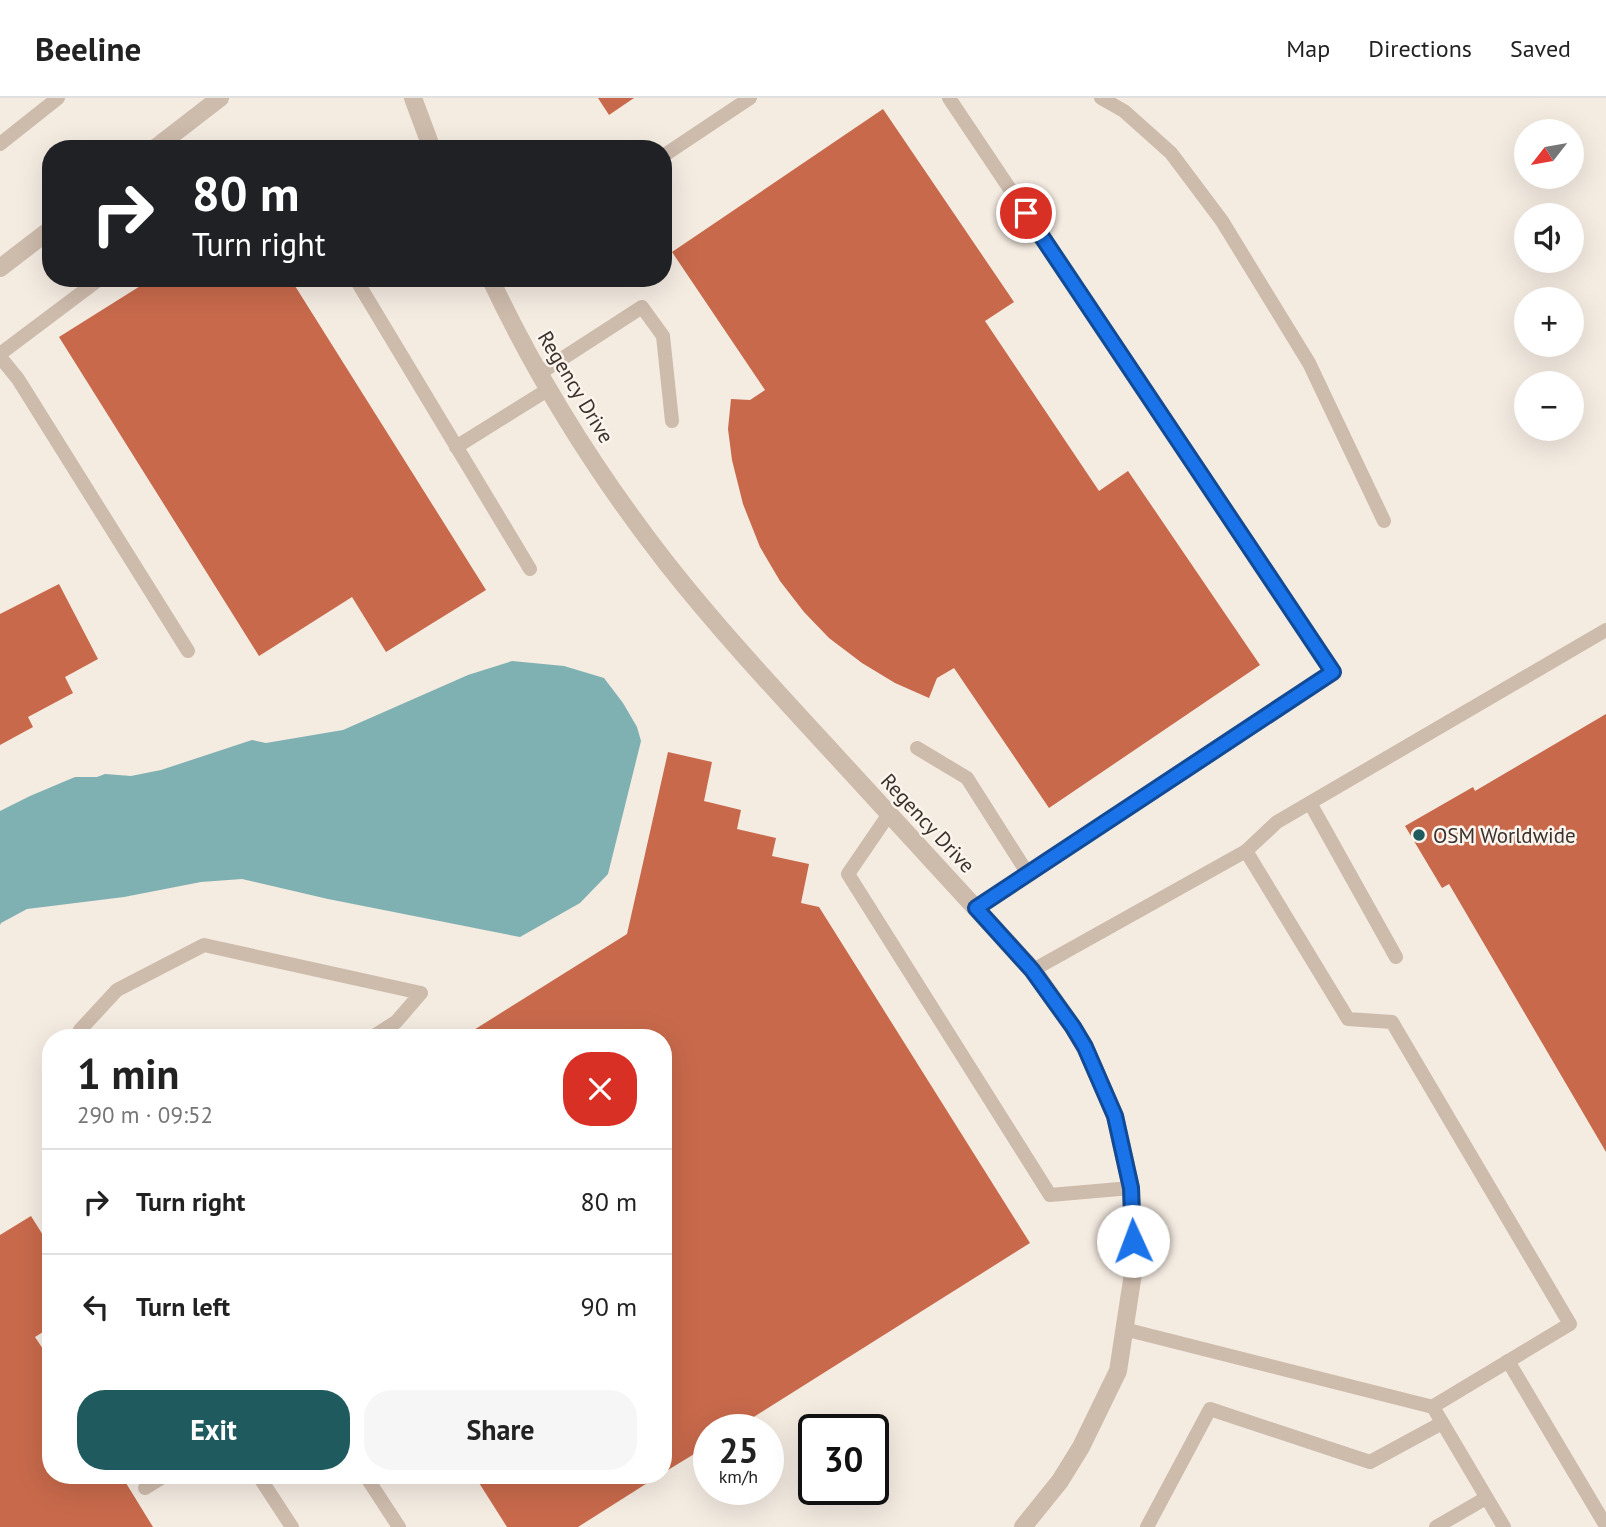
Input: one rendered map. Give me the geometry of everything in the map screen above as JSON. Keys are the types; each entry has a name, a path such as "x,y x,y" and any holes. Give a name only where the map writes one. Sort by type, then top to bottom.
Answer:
{"street":[{"path":"166,140 220,98"},
{"path":"413,98 429,140"},
{"path":"0,268 42,236"},
{"name":"Regency Drive","path":"494,287 512,325 549,390 621,501 667,564 734,645 1032,970 1073,1027 1105,1089 1115,1116 1131,1188 1134,1267 1118,1371 1082,1447 1060,1481 1023,1527"}],"lane":[{"path":"0,144 58,98"},
{"path":"672,150 750,98"},
{"path":"949,98 1333,672 976,908"},
{"path":"1101,98 1125,111 1171,153 1222,222 1310,363 1384,521"},
{"path":"89,287 0,356 18,379 188,651"},
{"path":"360,287 530,569"},
{"path":"540,373 642,307 663,336 672,421"},
{"path":"456,447 549,390"},
{"path":"1032,970 1246,851 1277,822 1606,629"},
{"path":"917,748 967,778 1028,874"},
{"path":"1310,803 1396,957"},
{"path":"889,814 848,874 1050,1195 1131,1188"},
{"path":"1246,851 1348,1019 1392,1023 1570,1324 1432,1407"},
{"path":"81,1029 117,990 204,945 421,993 396,1022 385,1029"},
{"path":"1124,1329 1432,1407 1504,1527"},
{"path":"1508,1361 1606,1526"},
{"path":"1147,1527 1210,1409 1370,1462 1442,1423"},
{"path":"145,1488 151,1484"},
{"path":"264,1484 292,1527"},
{"path":"371,1484 399,1527"},
{"path":"1436,1527 1486,1498"}],"water":[{"path":"512,661 564,666 604,678 623,703 637,727 641,741 608,874 580,903 520,937 242,879 201,882 124,897 27,909 0,925 0,811 75,777 97,777 105,774 131,776 161,770 252,740 266,743 343,730 468,675"}],"building":[{"path":"598,98 634,98 609,115"},
{"path":"883,109 1014,302 985,321 1099,491 1128,471 1260,665 1049,808 954,668 937,678 929,698 895,683 829,638 780,581 760,547 743,504 732,460 728,429 731,399 750,400 765,390 672,252"},
{"path":"139,287 296,287 486,590 386,652 352,597 259,656 59,337"},
{"path":"59,584 98,659 65,677 73,693 28,717 33,727 0,745 0,614"},
{"path":"1606,714 1606,1152 1449,884 1442,888 1405,826 1473,787 1475,791"},
{"path":"668,752 712,762 704,801 741,810 737,829 776,838 772,856 809,864 801,903 819,907 1030,1243 758,1414 693,1414 693,1455 672,1468 672,1029 475,1029 627,934"},
{"path":"31,1216 42,1234 42,1333 35,1337 42,1348 42,1484 127,1484 153,1527 0,1527 0,1235"},
{"path":"480,1484 646,1484 578,1527 507,1527"}],"place":[{"name":"OSM Worldwide","path":"1419,835"}],"route":[{"path":"1026,213 1333,672 976,908 1032,970 1073,1027 1105,1089 1115,1116 1131,1188 1133,1241"}]}
